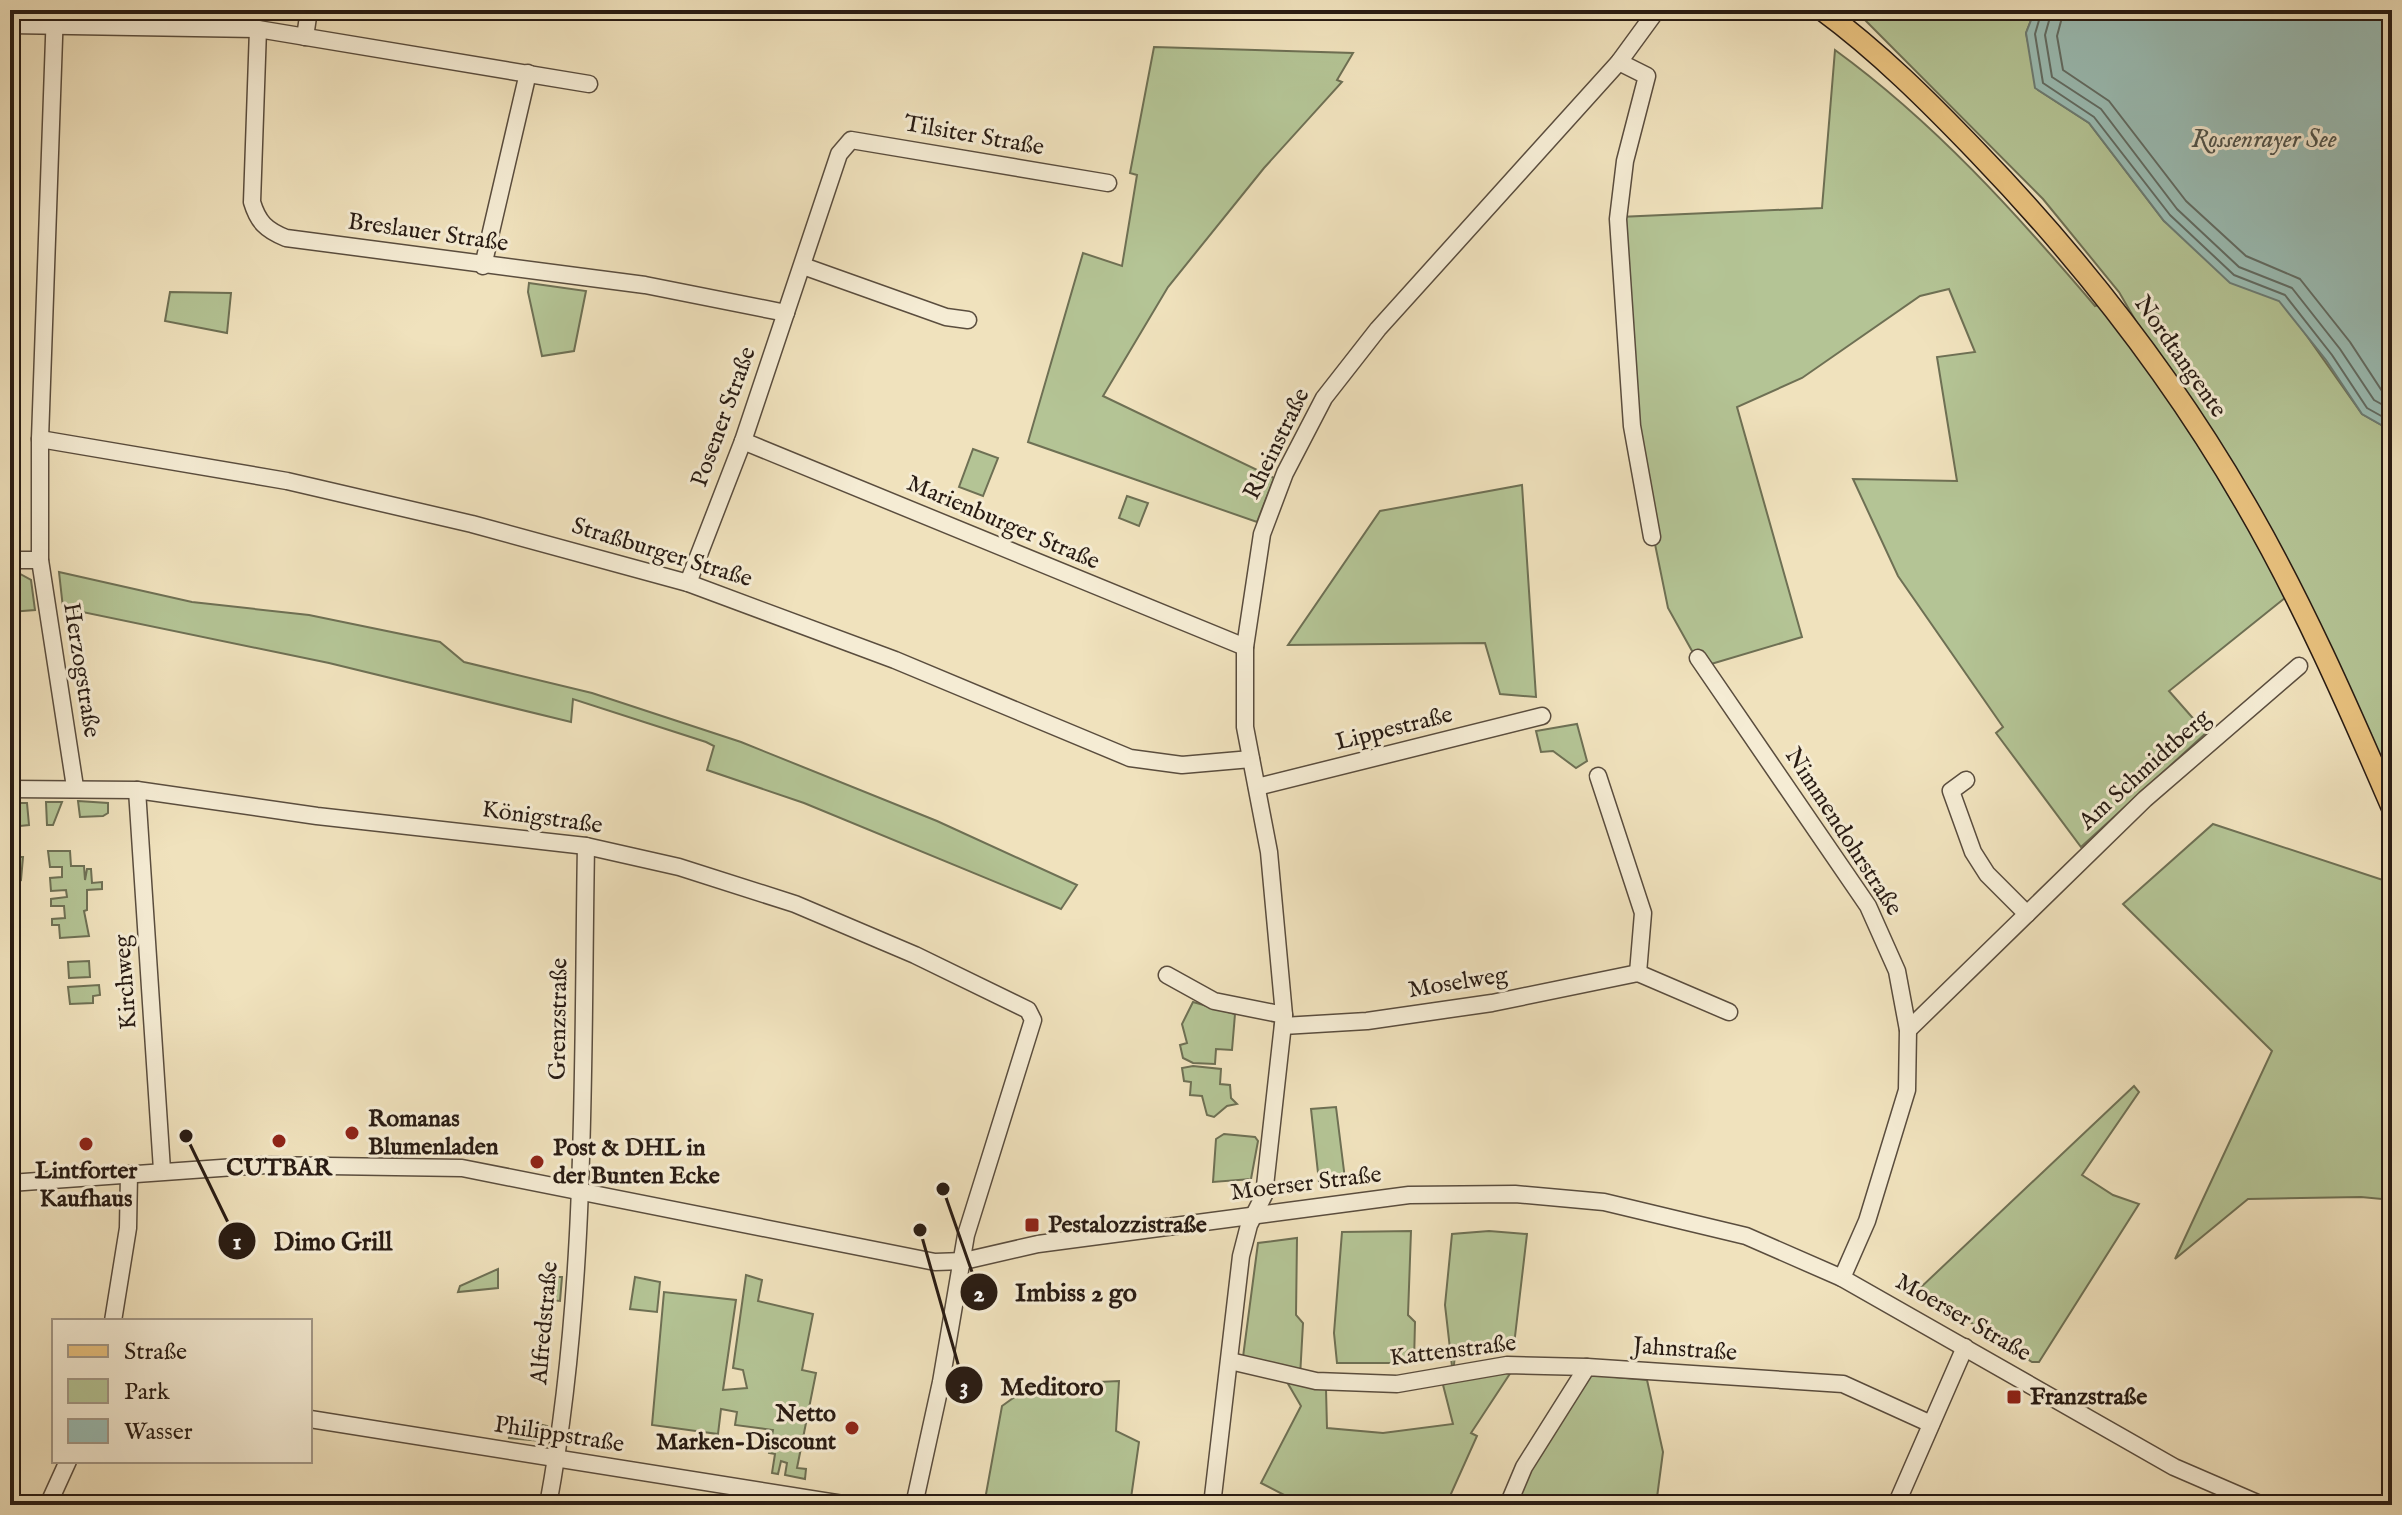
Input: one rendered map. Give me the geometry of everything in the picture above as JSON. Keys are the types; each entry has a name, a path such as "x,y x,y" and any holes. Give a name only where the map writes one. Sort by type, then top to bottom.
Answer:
{"main road":[{"name":"Nordtangente","path":"1822,10 1921,94 2036,213 2110,301 2198,426 2247,505 2350,712 2392,808"}],"street":[{"path":"305,37 309,10"},
{"name":"Rheinstraße","path":"1257,1214 1266,1183 1284,1020 1270,862 1245,727 1245,647 1262,534 1285,473 1324,398 1378,329 1619,62 1657,10"},
{"path":"10,25 55,18 258,29 589,84"},
{"name":"Herzogstraße","path":"55,18 40,439 40,560 75,787"},
{"name":"Breslauer Straße","path":"258,29 252,202 257,219 268,230 286,238 645,285 786,313"},
{"path":"1619,62 1647,76 1625,161 1618,219 1632,426 1652,537"},
{"path":"483,266 528,73"},
{"name":"Tilsiter Straße","path":"839,154 851,140 1108,183"},
{"name":"Posener Straße","path":"688,583 743,441 839,154"},
{"path":"803,266 946,317 968,320"},
{"name":"Straßburger Straße","path":"40,439 303,485 472,524 688,583 895,660 1130,758 1182,765 1251,759"},
{"name":"Marienburger Straße","path":"743,441 1245,647"},
{"path":"10,560 40,560"},
{"name":"Nimmendohrstraße","path":"1698,658 1868,906 1897,971 1908,1030 1907,1090 1867,1221 1842,1278"},
{"name":"Am Schmidtberg","path":"1908,1030 2145,799 2299,666"},
{"name":"Lippestraße","path":"1257,787 1542,716"},
{"path":"1598,776 1643,913 1638,973 1729,1012"},
{"path":"1966,780 1951,791 1973,852 1987,874 2027,914"},
{"name":"Königstraße","path":"10,789 75,787 137,790 317,816 586,846 679,867 795,904 943,968 1028,1010 1033,1020 966,1235 964,1261"},
{"name":"Kirchweg","path":"137,790 162,1170"},
{"name":"Grenzstraße","path":"580,1192 586,846"},
{"name":"Moselweg","path":"1284,1020 1367,1021 1481,1004 1638,973"},
{"path":"1167,975 1214,1001 1284,1020"},
{"name":"Moerser Straße","path":"10,1183 162,1170 291,1165 427,1166 477,1171 935,1262 964,1261 1038,1244 1409,1195 1515,1194 1604,1202 1746,1236 1842,1278 2174,1467 2262,1505"},
{"path":"113,1319 128,1228 129,1174"},
{"name":"Alfredstraße","path":"548,1505 556,1459 580,1192"},
{"path":"1212,1505 1244,1237 1257,1214"},
{"path":"914,1505 964,1261"},
{"path":"1896,1505 1965,1347"},
{"name":"Kattenstraße","path":"1230,1361 1316,1381 1397,1384 1507,1365 1587,1367"},
{"path":"1508,1505 1524,1467 1587,1367"},
{"name":"Jahnstraße","path":"1587,1367 1843,1384 1931,1424"},
{"name":"Philippstraße","path":"312,1419 849,1505"},
{"path":"48,1505 67,1463"}],"green space":[{"path":"1855,10 2035,10 2026,33 2038,90 2089,123 2164,221 2283,302 2362,414 2392,431 2392,807 2291,593 2169,691 2206,733 2081,847 1996,733 2003,727 1898,576 1853,479 1957,481 1937,357 1975,352 1949,289 1920,296 1802,378 1737,407 1802,637 1701,667 1668,608 1634,441 1619,217 1822,208 1835,50 1940,138 2035,237 2095,306 2110,301 2190,414 2119,292 2043,199"},
{"path":"1154,47 1353,53 1337,80 1342,82 1264,168 1168,287 1103,396 1274,478 1257,522 1028,442 1083,253 1122,266 1137,175 1130,173"},
{"path":"529,283 586,291 574,351 542,356 528,292"},
{"path":"170,292 231,293 227,333 165,321"},
{"path":"973,449 998,458 983,496 959,487"},
{"path":"1522,485 1536,697 1500,694 1485,643 1288,645 1380,511"},
{"path":"1127,496 1148,503 1139,526 1119,518"},
{"path":"10,571 31,580 35,610 10,612"},
{"path":"59,572 192,602 309,615 440,642 464,662 592,693 741,742 937,821 1077,885 1061,909 804,803 707,770 714,746 706,742 573,699 571,722 329,663 63,608"},
{"path":"1577,724 1587,761 1576,768 1553,751 1541,752 1536,731"},
{"path":"78,801 108,803 108,813 80,817"},
{"path":"46,802 62,802 53,825 47,825"},
{"path":"10,803 27,803 29,825 20,826"},
{"path":"2213,824 2392,883 2392,1200 2361,1197 2248,1199 2175,1259 2272,1051 2123,904"},
{"path":"48,851 70,851 71,866 84,866 85,880 87,869 91,869 92,883 102,882 102,889 87,890 87,910 84,911 89,936 60,938 59,925 52,925 52,919 65,918 64,906 51,906 51,899 67,897 66,890 51,891 50,878 62,877 62,867 50,867"},
{"path":"10,857 23,857 21,880 10,878"},
{"path":"89,961 90,977 69,978 68,962"},
{"path":"99,985 100,995 93,996 93,1003 70,1004 68,987"},
{"path":"1193,1002 1235,1014 1232,1050 1216,1049 1215,1064 1193,1063 1183,1058 1180,1045 1187,1043 1182,1024"},
{"path":"1182,1068 1221,1069 1220,1084 1230,1085 1231,1098 1237,1104 1227,1106 1214,1117 1207,1115 1202,1096 1190,1095 1191,1082 1184,1081"},
{"path":"2134,1086 2139,1092 2082,1175 2113,1195 2139,1204 2039,1362 2032,1362 1919,1289"},
{"path":"1336,1107 1345,1179 1319,1182 1311,1109"},
{"path":"1224,1134 1255,1137 1258,1141 1251,1179 1213,1182 1216,1139"},
{"path":"1411,1231 1408,1315 1415,1322 1414,1363 1337,1363 1334,1333 1342,1232"},
{"path":"1489,1231 1527,1234 1514,1345 1455,1355 1453,1374 1515,1366 1471,1433 1477,1436 1446,1505 1286,1505 1290,1498 1261,1483 1301,1406 1287,1382 1326,1389 1327,1428 1383,1433 1453,1424 1441,1377 1453,1375 1445,1305 1452,1234"},
{"path":"1297,1238 1296,1315 1303,1323 1300,1377 1243,1357 1258,1243"},
{"path":"498,1269 498,1288 458,1292 460,1286"},
{"path":"746,1275 762,1280 758,1301 813,1314 802,1370 816,1373 797,1468 806,1469 805,1479 785,1475 787,1463 781,1461 778,1474 772,1473 775,1454 769,1453 773,1430 735,1425 737,1412 721,1409 718,1434 652,1425 664,1292 736,1300 723,1390 747,1388 743,1370 733,1368"},
{"path":"551,1277 562,1277 560,1301 550,1300"},
{"path":"635,1277 660,1282 657,1312 630,1309"},
{"path":"1583,1374 1647,1380 1663,1452 1656,1505 1508,1505"},
{"path":"1119,1381 1116,1431 1139,1442 1130,1505 984,1505 1002,1406 1031,1385"},
{"path":"538,1424 547,1426 541,1441 509,1438 510,1428 535,1433"}],"water":[{"name":"Rossenrayer See","path":"2035,10 2392,10 2392,431 2362,414 2326,360 2279,301 2230,283 2164,221 2089,123 2035,88 2026,33"}],"place":[{"name":"Romanas Blumenladen","path":"352,1133"},
{"name":"Dimo Grill","path":"186,1136"},
{"name":"CUTBAR","path":"279,1141"},
{"name":"Lintforter Kaufhaus","path":"86,1144"},
{"name":"Post & DHL in der Bunten Ecke","path":"537,1162"},
{"name":"Imbiss 2 go","path":"943,1189"},
{"name":"Pestalozzistraße","path":"1032,1225"},
{"name":"Meditoro","path":"920,1230"},
{"name":"Franzstraße","path":"2014,1397"},
{"name":"Netto Marken-Discount","path":"852,1428"}]}
